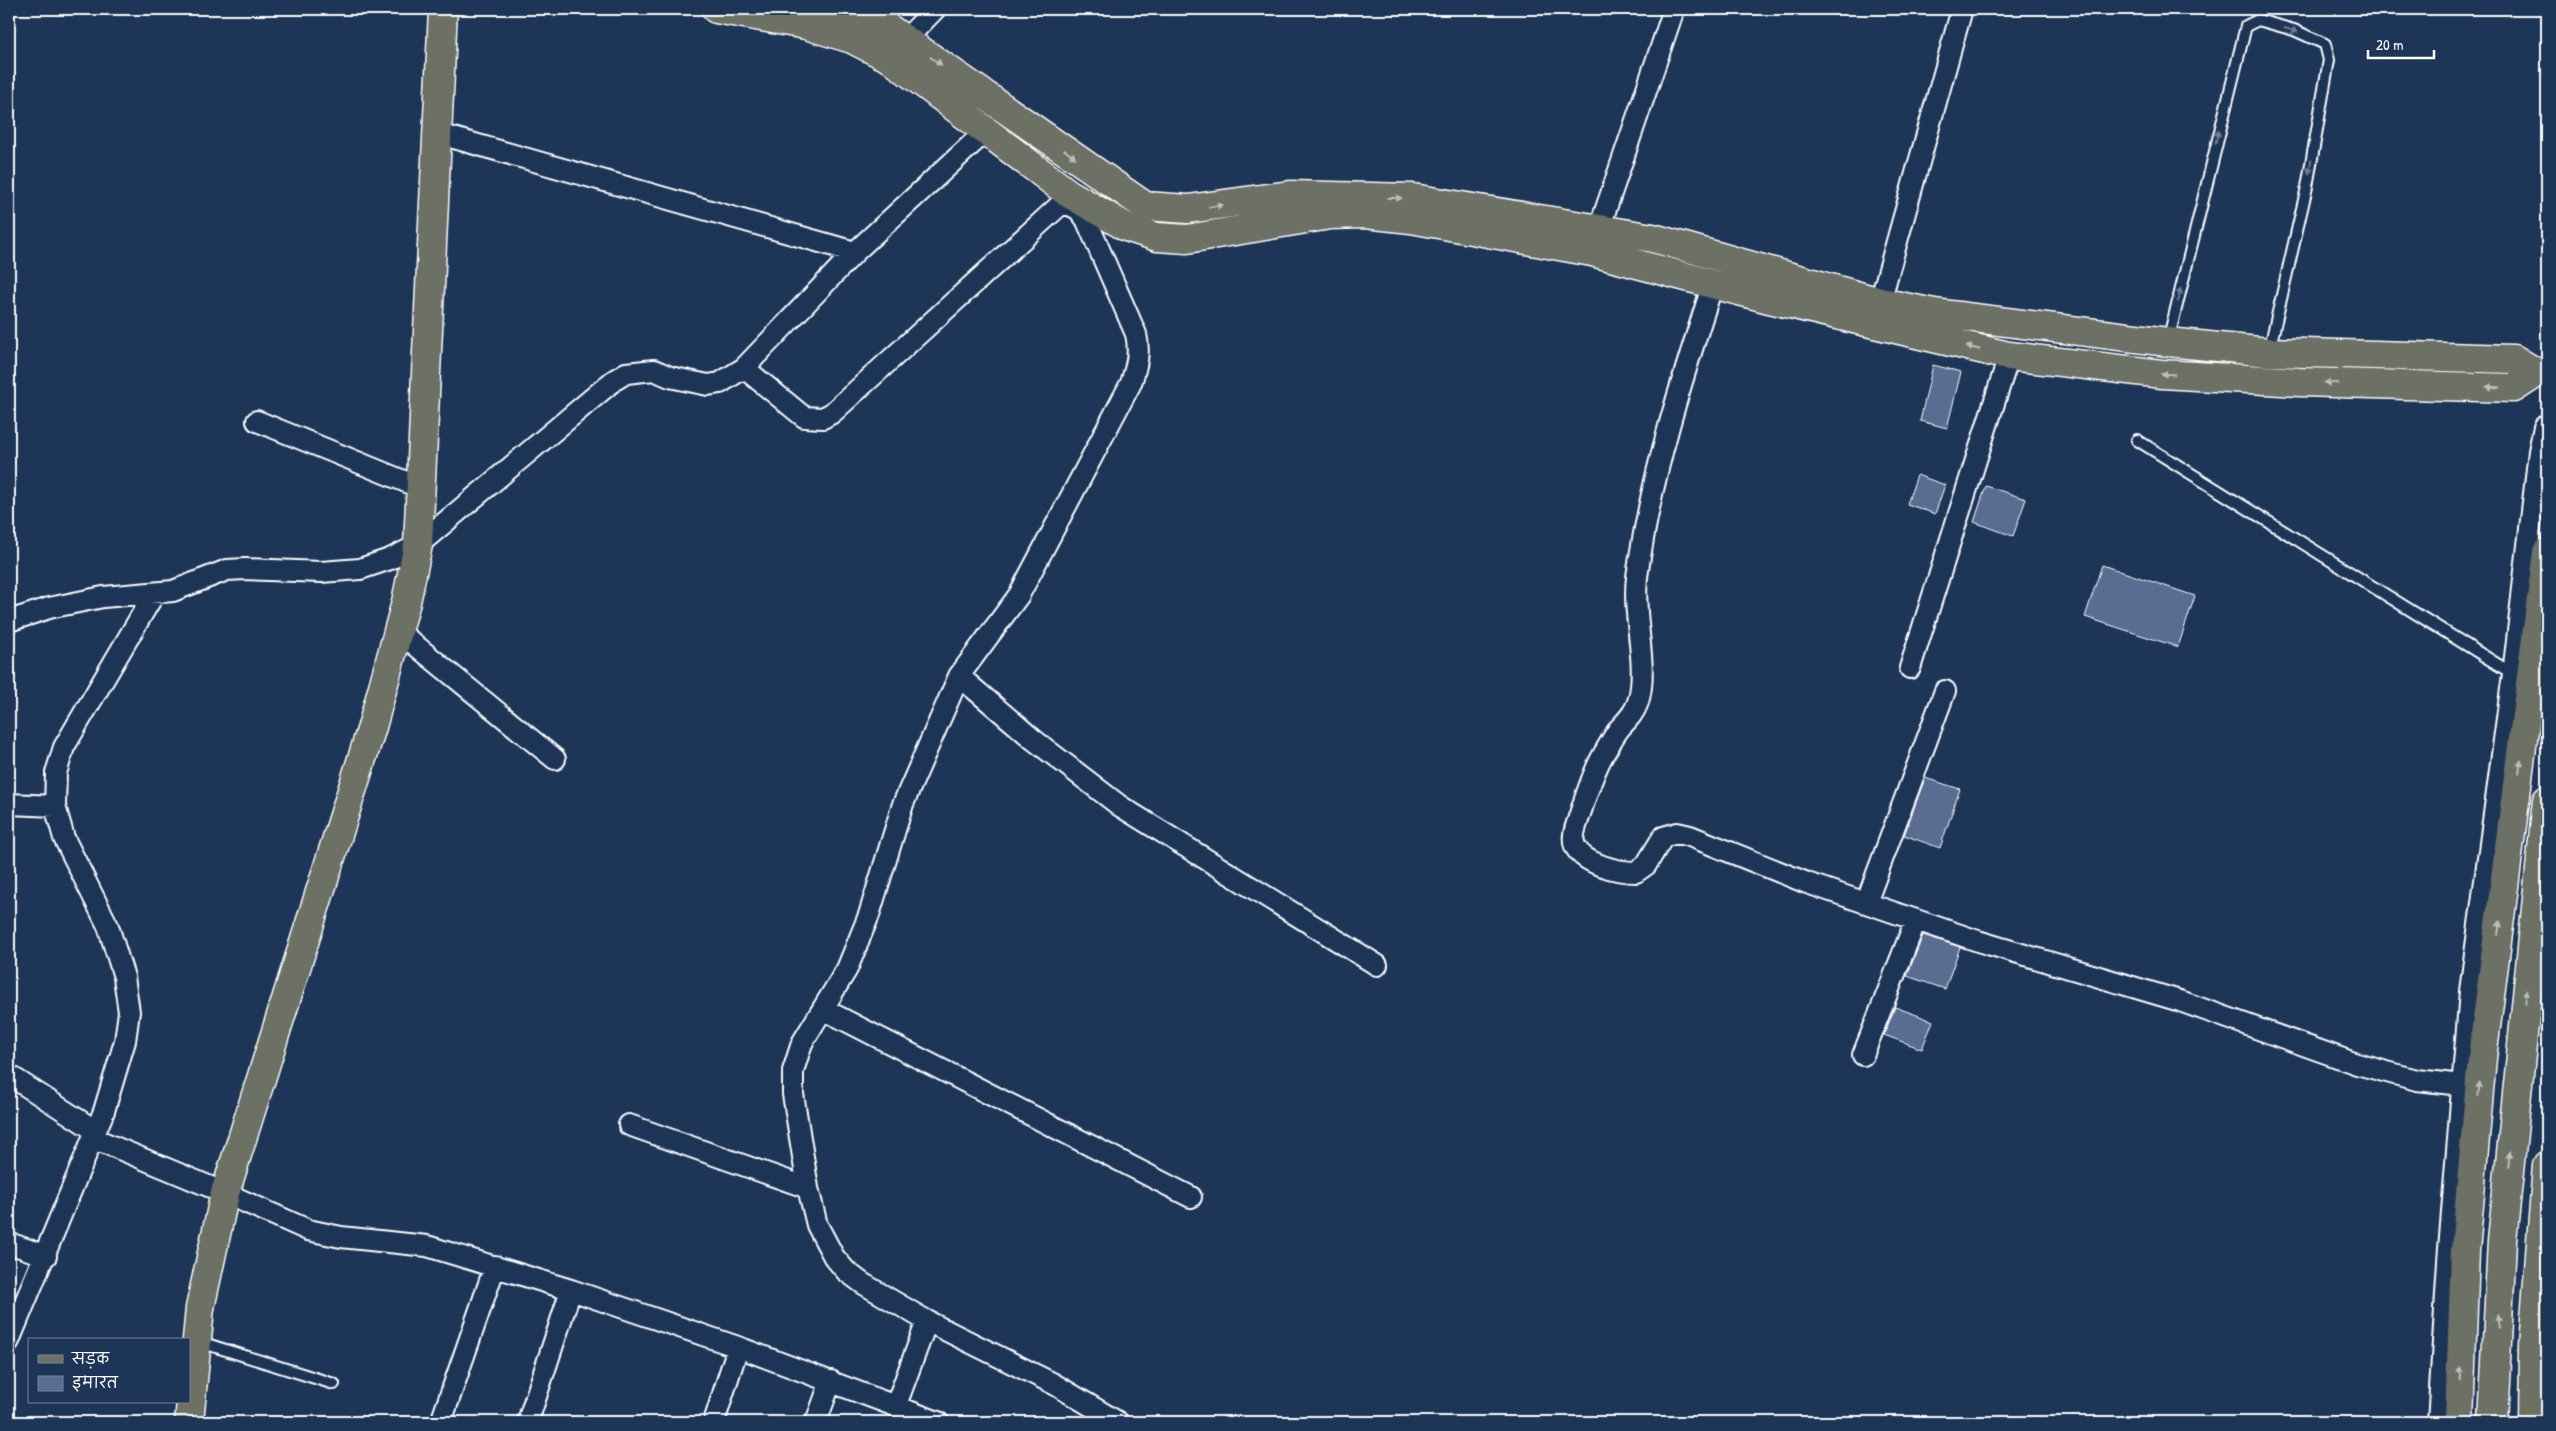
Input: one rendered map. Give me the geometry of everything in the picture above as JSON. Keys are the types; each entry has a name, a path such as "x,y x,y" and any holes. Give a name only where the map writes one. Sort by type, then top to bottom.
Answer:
{"main road":[{"path":"189,1422 197,1341 210,1253 225,1193 372,727 398,631 418,545 443,9"},
{"path":"716,9 806,26 852,39 891,59 1083,203 1126,227 1157,237 1187,239 1330,215 1365,214 1411,219 1592,252 1863,322 2009,356 2162,374 2319,382 2514,388 2542,373"},
{"path":"831,9 881,24 1145,206 1188,210 1290,195 1413,198 1653,238 1880,302 1934,312 2168,342 2269,352 2514,359 2542,373"},
{"path":"2458,1422 2466,1251 2482,1058 2547,552"},
{"path":"2493,1422 2502,1241 2547,800"},
{"path":"2532,1422 2533,1344 2547,1165"}],"street":[{"path":"905,40 935,9"},
{"path":"1599,229 1674,9"},
{"path":"1880,302 1962,9"},
{"path":"9,621 49,608 103,597 154,594 173,590 227,570 245,568 321,572 360,569 390,559 418,545 613,381 626,373 654,370 670,377 708,385 720,383 744,368 855,252 986,131"},
{"path":"436,133 855,252"},
{"path":"744,368 804,417 823,418 832,413 1058,206 1066,204 1078,209 1086,220 1136,334 1139,349 1137,366 1131,383 1019,595 959,676 903,804 869,915 847,969 802,1043 793,1071 793,1094 808,1188 817,1225 834,1257 846,1271 862,1283 927,1321 1054,1384 1118,1422"},
{"path":"1713,284 1669,420 1655,475 1637,578 1635,609 1642,681 1638,701 1632,716 1619,730 1602,757 1576,826 1574,844 1586,858 1599,864 1636,872 1646,865 1663,837 1677,833 1690,836 1807,883 1978,941 2180,1001 2391,1075 2462,1085"},
{"path":"1910,668 2009,356"},
{"path":"257,421 421,488"},
{"path":"2438,1422 2448,1261 2470,991 2539,451 2544,427 2547,424"},
{"path":"9,1342 46,1256 94,1135 126,1041 129,1012 124,977 108,926 64,838 55,806 56,773 64,747 154,594"},
{"path":"398,631 555,759"},
{"path":"959,676 1034,740 1120,806 1377,965"},
{"path":"1866,903 1945,691"},
{"path":"9,804 55,806"},
{"path":"1863,1054 1916,920"},
{"path":"824,1009 1191,1198"},
{"path":"9,1075 94,1135 308,1230 341,1237 427,1246 495,1266 738,1347 938,1422"},
{"path":"629,1125 808,1188"},
{"path":"9,1243 46,1256"},
{"path":"440,1422 495,1266"},
{"path":"528,1421 571,1290"},
{"path":"896,1405 927,1321"},
{"path":"714,1422 738,1347"},
{"path":"816,1422 831,1381"}],"lane":[{"path":"2168,342 2246,26 2258,20 2294,30 2325,44 2328,60 2307,187 2269,352"},
{"path":"2137,440 2512,674"},
{"path":"197,1341 334,1384"}],"building":[{"path":"1933,365 1961,372 1947,428 1920,421"},
{"path":"1917,475 1945,485 1935,514 1907,504"},
{"path":"1986,486 2026,499 2013,536 1974,522"},
{"path":"2102,565 2195,596 2178,647 2085,617"},
{"path":"1925,778 1960,789 1940,848 1904,835"},
{"path":"1923,935 1960,947 1945,989 1907,976"},
{"path":"1895,1007 1933,1021 1922,1049 1884,1035"}]}
